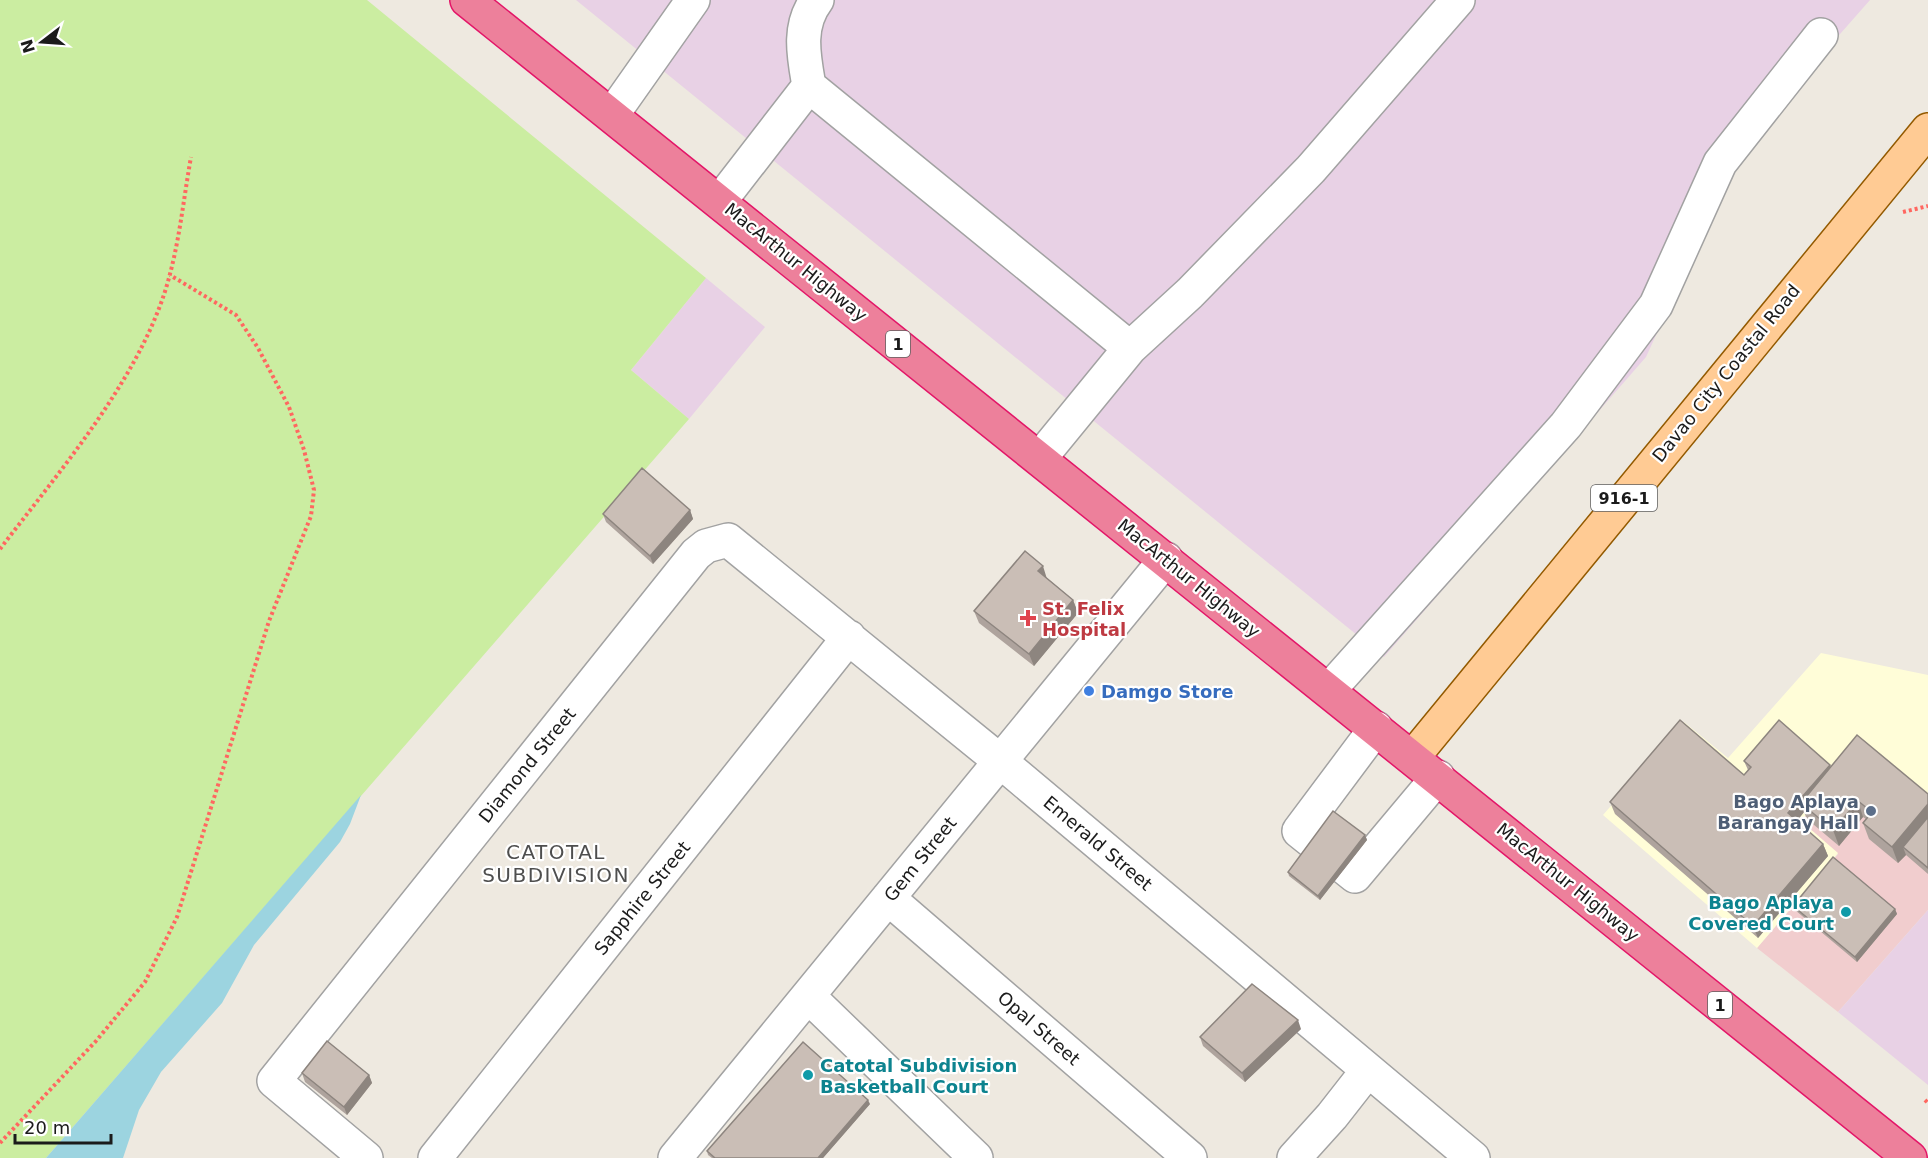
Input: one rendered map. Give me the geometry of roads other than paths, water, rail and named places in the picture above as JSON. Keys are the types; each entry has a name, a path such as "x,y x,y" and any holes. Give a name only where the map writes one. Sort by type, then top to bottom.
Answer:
{"highway":[{"name":"MacArthur Highway","path":"467,0 1910,1158"}],"main road":[{"name":"Davao City Coastal Road","path":"1425,767 1928,130"}],"street":[{"path":"612,115 693,0"},
{"path":"720,201 809,86 803,32 811,7 817,0"},
{"path":"1040,458 1130,348 1190,293 1311,169 1458,0"},
{"path":"1329,690 1580,406 1656,305 1720,164 1821,35"},
{"path":"809,86 1130,348"},
{"name":"Emerald Street","path":"718,541 728,540 739,546 1000,761 1473,1158"},
{"name":"Diamond Street","path":"366,1158 274,1081 696,554 706,546 718,541"},
{"name":"Gem Street","path":"675,1158 1166,560"},
{"name":"Sapphire Street","path":"435,1158 849,637"},
{"path":"1314,843 1299,831 1376,728"},
{"path":"1345,868 1355,876 1425,767"},
{"name":"Opal Street","path":"888,898 1190,1158"},
{"path":"808,996 975,1158"},
{"path":"1294,1158 1332,1116 1368,1070"}],"water":[{"path":"361,795 340,842 254,945 222,1003 161,1072 139,1110 123,1158 46,1158"}],"place":[{"name":"St. Felix Hospital","path":"1028,618"},
{"name":"Damgo Store","path":"1089,691"},
{"name":"Bago Aplaya Barangay Hall","path":"1871,811"},
{"name":"Bago Aplaya Covered Court","path":"1846,912"},
{"name":"Catotal Subdivision Basketball Court","path":"808,1075"}],"district":[{"name":"CATOTAL SUBDIVISION","path":"556,864"}]}
